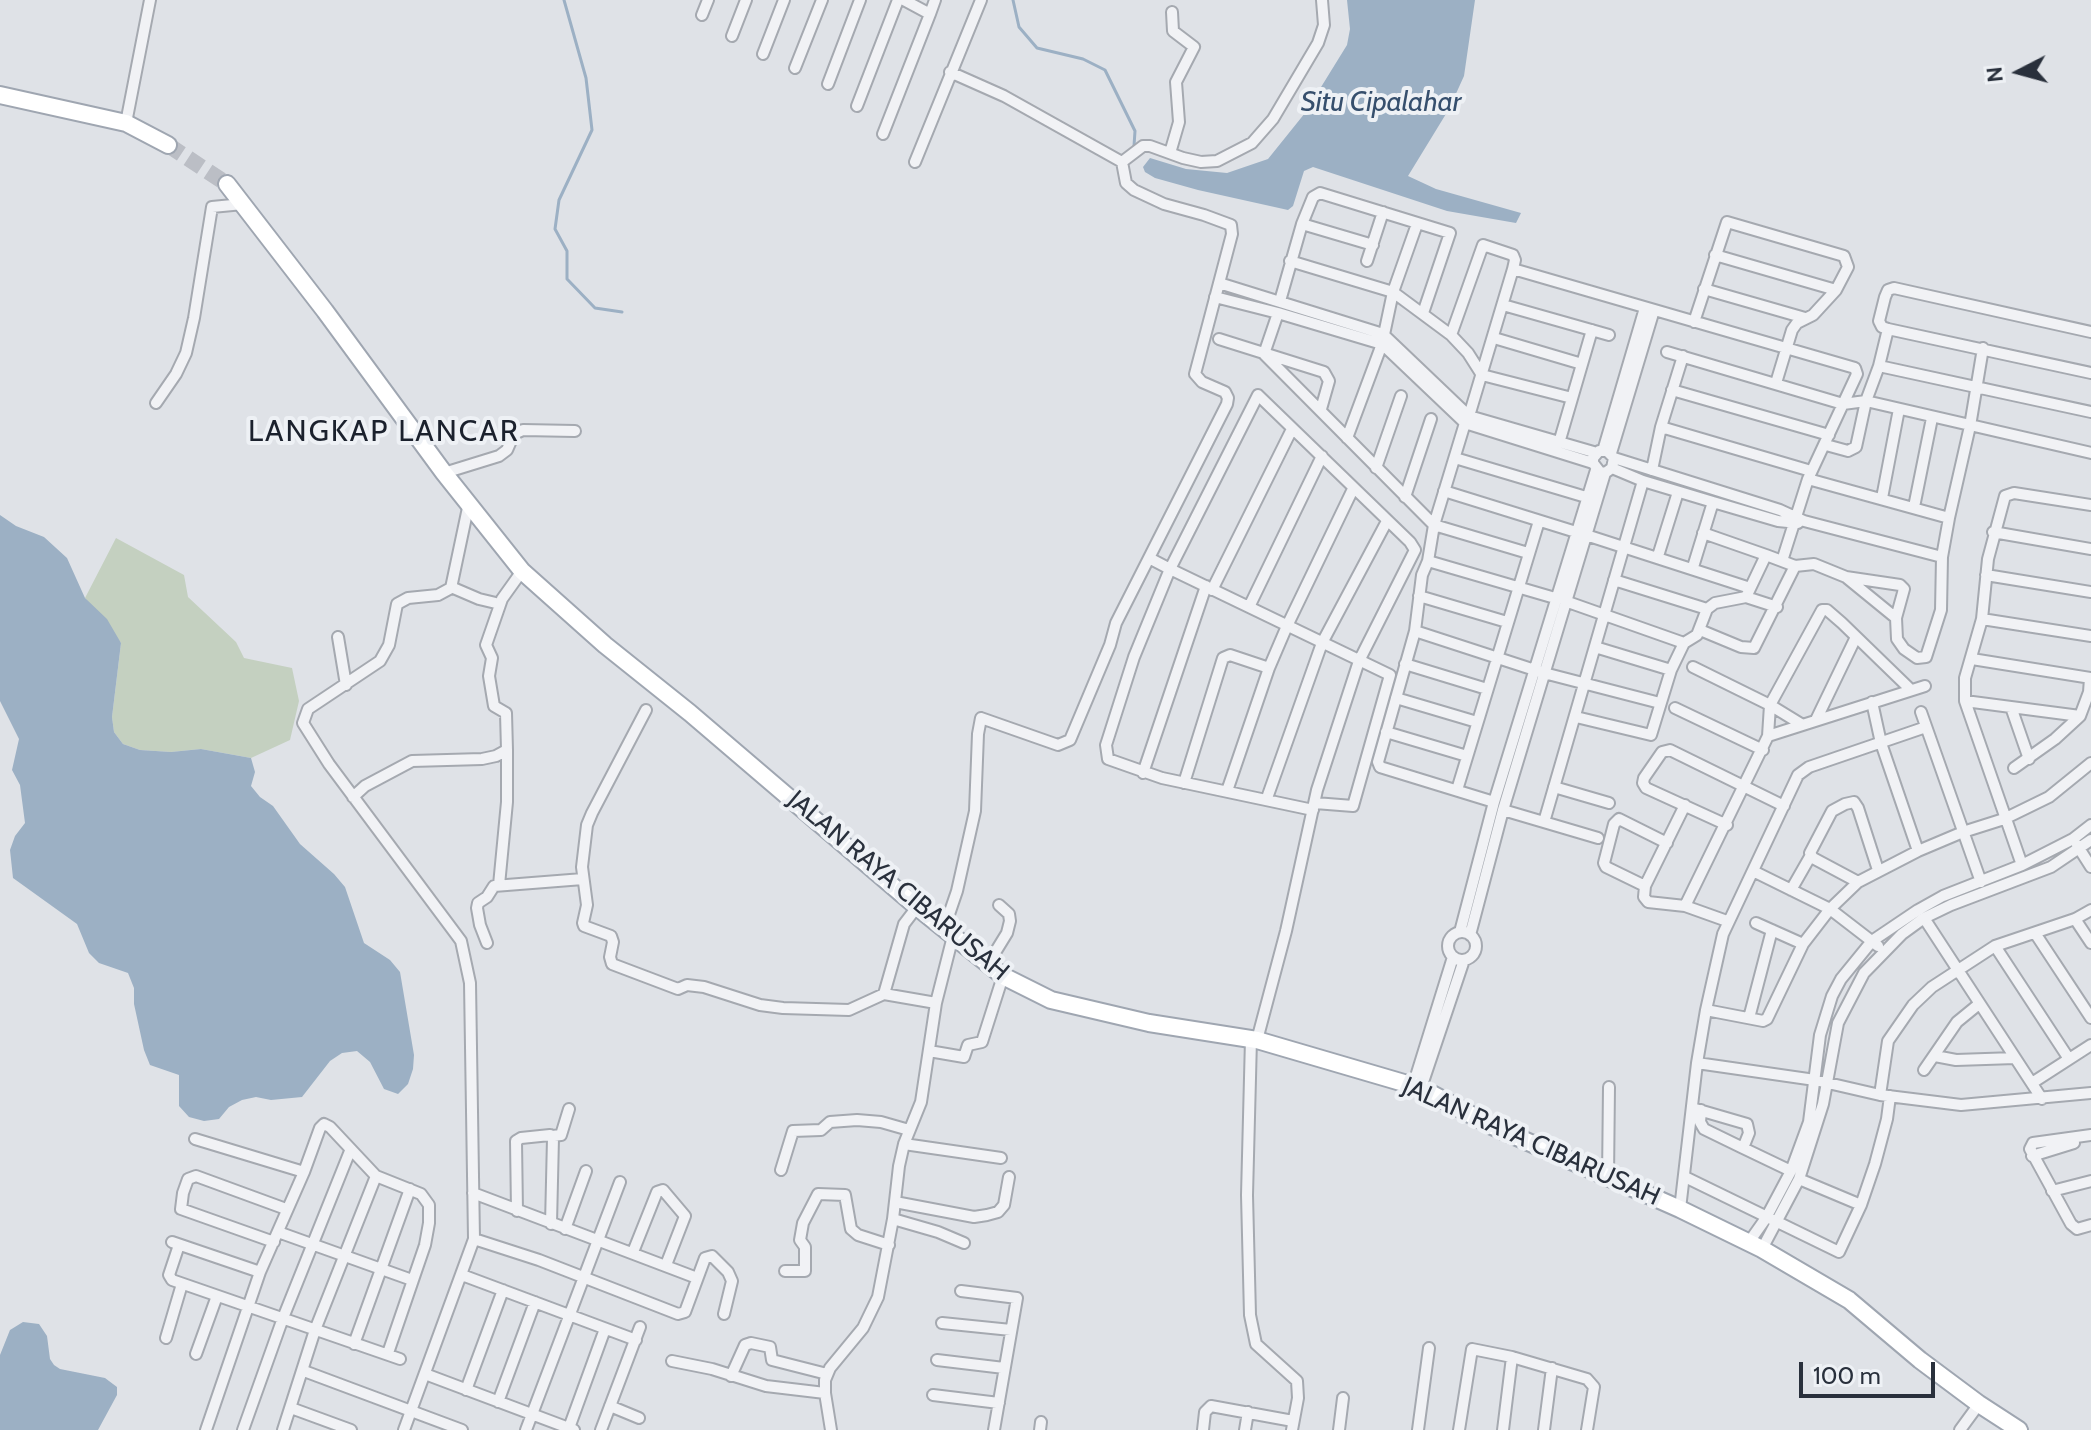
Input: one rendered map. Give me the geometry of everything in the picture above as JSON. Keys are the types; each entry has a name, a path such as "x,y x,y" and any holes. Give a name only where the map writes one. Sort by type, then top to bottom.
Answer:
{"main road":[{"path":"0,95 126,123 168,145"},
{"name":"JALAN RAYA CIBARUSAH","path":"227,184 333,321 444,473 522,571 605,645 1003,976 1051,1000 1149,1023 1254,1040 1417,1087 1492,1126 1680,1209 1755,1246 1849,1300 1920,1360 2019,1430"}],"street":[{"path":"126,123 150,0"},
{"path":"702,15 708,0"},
{"path":"732,36 746,0"},
{"path":"763,54 784,0"},
{"path":"795,68 822,0"},
{"path":"828,84 860,0"},
{"path":"857,106 898,0"},
{"path":"904,0 930,14"},
{"path":"883,134 935,0"},
{"path":"915,162 981,0"},
{"path":"1122,162 1143,146 1201,162 1217,161 1252,143 1284,103 1318,43 1324,25 1322,0"},
{"path":"1170,153 1179,122 1176,82 1194,47 1173,31 1172,12"},
{"path":"831,1430 825,1393 827,1374 872,1312 889,1245 904,1144 921,1102 949,932 975,811 981,718 1058,745 1070,740 1110,645 1116,623 1228,398 1225,392 1202,382 1195,374 1232,234 1231,225 1164,204 1134,190 1126,183 1122,162 1004,96 950,72"},
{"path":"1264,354 1302,224 1313,197 1320,193 1450,234 1423,313"},
{"path":"156,403 176,374 189,342 212,207 243,204"},
{"path":"1367,261 1383,212"},
{"path":"1694,322 1727,222 1844,256 1848,267 1836,290 1813,315 1792,330 1776,383"},
{"path":"1302,224 1373,245"},
{"path":"1347,438 1382,339 1393,292 1417,224"},
{"path":"1451,335 1483,245 1513,255 1513,269 1494,338 1434,525 1428,561 1422,575 1415,631 1378,762 1380,767 1598,838"},
{"path":"1715,255 1836,290"},
{"path":"1290,261 1393,292 1451,335 1468,353 1482,375 1572,398"},
{"path":"1513,269 1855,368 1857,374 1809,475 1798,520 1782,561"},
{"path":"1219,283 1279,307 1382,339 1467,419 1604,461 1652,470 1798,520"},
{"path":"2091,332 1894,288 1888,290 1879,321 1882,327 1888,329 2091,373"},
{"path":"1704,289 1805,318"},
{"path":"1215,297 1279,307"},
{"path":"1503,305 1609,335"},
{"path":"1465,933 1498,806 1650,309"},
{"path":"1672,390 1853,450 1888,329"},
{"path":"1559,443 1592,330"},
{"path":"1494,338 1582,364"},
{"path":"1219,339 1324,372 1329,381 1321,409"},
{"path":"1703,533 1795,566 1814,564 1846,577 1902,586 1896,618 1897,639 1904,649 1917,658 1926,657 1941,610 1942,557 1983,348"},
{"path":"1667,352 1843,404 1866,401 2091,453"},
{"path":"1264,354 1434,525 1528,553"},
{"path":"1652,470 1661,427 1683,356"},
{"path":"1879,366 2091,412"},
{"path":"1149,558 1170,569 1359,661 1389,674 1391,678 1353,806 1314,806 1143,773 1108,759 1106,745 1134,657 1170,569 1258,395 1415,550 1359,661 1314,806 1254,1040 1247,1195 1250,1315 1256,1344 1297,1381 1299,1388 1293,1426 1248,1412 1211,1406 1205,1412 1203,1430"},
{"path":"1376,468 1401,396"},
{"path":"1882,498 1899,409"},
{"path":"1914,507 1932,418"},
{"path":"1405,497 1431,419"},
{"path":"1467,419 1559,443 1643,481 1678,492 1942,557"},
{"path":"1661,427 1949,518"},
{"path":"1143,773 1209,588 1292,429"},
{"path":"444,473 499,456 507,450 514,434 523,430 575,431"},
{"path":"1249,607 1322,456"},
{"path":"1455,458 1586,497"},
{"path":"1581,533 1586,497 1604,461"},
{"path":"1544,822 1643,481"},
{"path":"1227,791 1269,668 1353,489"},
{"path":"1444,491 1693,567 1777,607"},
{"path":"1658,556 1678,492"},
{"path":"2022,865 1965,701 1965,678 1982,619 1993,532 2008,493 2091,505"},
{"path":"404,1430 474,1239 473,1018 470,983 461,941 353,797 303,723 308,709 385,655 397,604 408,598 446,593 451,587 469,501"},
{"path":"1693,567 1713,502"},
{"path":"1267,798 1322,643 1387,521"},
{"path":"1457,790 1539,521"},
{"path":"1993,532 2091,549"},
{"path":"1576,717 1648,736 1653,733 1671,670 1684,643 1693,639 1700,630 1707,609 1715,603 1748,592 1766,555"},
{"path":"1428,561 1603,613 1684,643"},
{"path":"1700,630 1747,649 1754,648 1795,566"},
{"path":"499,885 507,802 506,713 494,706 489,676 492,658 486,645 500,604 522,571"},
{"path":"1986,575 2091,592"},
{"path":"1846,577 1896,618"},
{"path":"1614,580 1707,609"},
{"path":"451,587 500,604"},
{"path":"1419,596 1507,622"},
{"path":"1685,906 1763,750 1768,736 1770,705 1818,613 1827,610 1910,689"},
{"path":"1982,619 2091,636"},
{"path":"1415,631 1539,671 1660,703"},
{"path":"338,637 346,685"},
{"path":"1816,720 1856,637"},
{"path":"1595,647 1671,670"},
{"path":"1184,783 1223,658 1230,655 1269,668"},
{"path":"1972,659 2090,678 2089,692 2080,716 2014,768"},
{"path":"1405,664 1487,689"},
{"path":"1693,667 1801,724"},
{"path":"1768,736 1925,686"},
{"path":"1396,698 1477,722"},
{"path":"1965,701 2080,716"},
{"path":"1872,702 1881,743 1918,851"},
{"path":"2011,707 2029,759"},
{"path":"1675,708 1763,750"},
{"path":"646,710 589,820 582,867 587,905 583,923 611,936 612,964 680,989 687,985 704,987 760,1005 806,1010 849,1010 884,994 936,1003"},
{"path":"1921,712 1981,882"},
{"path":"1680,1209 1696,1109 1697,1063 1727,921 1802,770 1926,727"},
{"path":"1386,732 1467,756"},
{"path":"353,797 365,786 412,761 482,759 507,750"},
{"path":"1727,825 1646,788 1644,778 1666,750 1784,806"},
{"path":"1706,1010 1767,1019 1803,944 1830,909 1858,882 1918,851 2004,819 2049,797 2091,763"},
{"path":"1554,787 1609,803"},
{"path":"1791,890 1811,855 1812,845 1827,816 1845,804 1854,802 1858,808 1878,870"},
{"path":"1685,805 1645,886 1644,897 1648,902 1685,906 1727,921"},
{"path":"1645,886 1606,867 1604,859 1614,824 1619,819 1667,843"},
{"path":"1755,1246 1795,1175 1841,1015 1864,973 1884,951 1924,918 2036,874 2076,844 2091,825"},
{"path":"1821,1081 1820,1035 1832,996 1841,979 1872,941 1943,896 2091,840"},
{"path":"2076,844 2091,867"},
{"path":"1811,855 1858,882"},
{"path":"1753,871 1830,909 1884,951"},
{"path":"487,943 478,919 478,903 487,897 494,886 583,879"},
{"path":"988,964 1007,933 1010,921 1006,909 999,905"},
{"path":"884,994 904,924 917,907"},
{"path":"1685,1177 1839,1252 1861,1205 1883,1134 1888,1041 1913,1005 1956,969 1995,946 2075,919 2091,910"},
{"path":"1924,918 2042,1099"},
{"path":"2075,919 2091,943"},
{"path":"1756,923 1803,944"},
{"path":"1749,1018 1772,930"},
{"path":"1417,1087 1458,958 1475,949 1475,941 1465,933"},
{"path":"1458,958 1448,945 1450,939 1465,933"},
{"path":"2035,933 2091,1018"},
{"path":"1995,946 2069,1059"},
{"path":"929,1051 962,1057 968,1045 982,1042 1003,976"},
{"path":"1924,1070 1957,1022 1979,1004"},
{"path":"2032,1083 2091,1045"},
{"path":"1935,1056 1956,1060 2015,1058"},
{"path":"1697,1063 1961,1105 2091,1094"},
{"path":"1608,1178 1609,1087"},
{"path":"517,1211 516,1141 561,1135 569,1109"},
{"path":"1696,1109 1704,1129 1861,1205"},
{"path":"1696,1109 1747,1124 1749,1133 1743,1148"},
{"path":"781,1170 793,1131 821,1130 830,1122 857,1120 881,1122 909,1130"},
{"path":"206,1430 260,1272 322,1125 330,1127 376,1176 427,1199 429,1214 425,1245 388,1353"},
{"path":"551,1224 552,1136"},
{"path":"2091,1136 2033,1143 2030,1149 2074,1227 2091,1225"},
{"path":"195,1139 304,1172"},
{"path":"904,1144 1001,1158"},
{"path":"243,1430 283,1318 350,1151"},
{"path":"565,1229 586,1171"},
{"path":"286,1209 196,1176 188,1179 181,1209 345,1255 412,1280"},
{"path":"283,1430 315,1330 376,1176"},
{"path":"895,1202 974,1217 991,1215 1004,1205 1009,1177"},
{"path":"2052,1191 2091,1181"},
{"path":"526,1430 620,1182"},
{"path":"354,1344 410,1189"},
{"path":"633,1252 657,1192 663,1190 685,1216 666,1265"},
{"path":"473,1193 697,1278"},
{"path":"785,1271 805,1271 805,1247 800,1240 803,1223 818,1194 845,1195 851,1229 858,1235 889,1245"},
{"path":"893,1219 964,1243"},
{"path":"474,1239 678,1314 685,1312 705,1258 712,1256 728,1272 732,1286 724,1314"},
{"path":"260,1272 176,1244 169,1275 172,1280 182,1284 400,1359"},
{"path":"462,1275 636,1340"},
{"path":"166,1338 182,1284"},
{"path":"466,1390 503,1290"},
{"path":"961,1291 1017,1298 994,1430"},
{"path":"196,1354 217,1296"},
{"path":"498,1402 535,1302"},
{"path":"942,1323 1011,1330"},
{"path":"601,1430 640,1327"},
{"path":"425,1374 571,1429 605,1329"},
{"path":"731,1376 745,1345 751,1343 770,1347 772,1360 827,1374"},
{"path":"1418,1430 1429,1348"},
{"path":"1459,1430 1472,1349 1587,1379 1594,1387 1587,1430"},
{"path":"1503,1430 1512,1357"},
{"path":"937,1360 1004,1368"},
{"path":"672,1361 766,1386 825,1393"},
{"path":"1544,1430 1552,1368"},
{"path":"304,1371 462,1430"},
{"path":"933,1395 999,1403"},
{"path":"1339,1430 1343,1398"},
{"path":"1960,1430 1979,1404"},
{"path":"610,1406 639,1418"},
{"path":"291,1408 324,1425 351,1430"},
{"path":"1245,1430 1248,1412"}],"green space":[{"path":"116,538 184,575 188,597 236,642 244,658 292,668 299,701 290,740 251,758 201,749 171,752 140,750 123,744 114,732 112,717 121,643 85,598"}],"water":[{"name":"Situ Cipalahar","path":"1347,0 1475,0 1464,76 1449,109 1408,176 1436,189 1521,213 1516,223 1447,211 1313,167 1304,171 1293,206 1288,210 1198,190 1155,178 1145,172 1143,167 1150,158 1186,169 1227,173 1268,159 1305,113 1347,45 1350,29"},
{"path":"0,515 16,526 44,537 67,558 85,598 107,619 121,643 112,717 114,732 123,744 140,750 171,752 201,749 251,758 255,772 251,786 273,806 300,844 345,887 364,943 390,960 400,972 414,1055 408,1084 398,1094 384,1089 370,1062 357,1051 342,1053 330,1061 302,1097 271,1100 256,1097 229,1107 219,1119 204,1121 189,1117 179,1106 179,1075 150,1065 128,973 99,963 89,953 77,924 13,878 10,850 15,836 25,823 20,785 12,770 19,739 0,701"},
{"path":"23,1322 39,1324 47,1336 50,1359 54,1365 105,1378 117,1387 117,1395 98,1430 0,1430 0,1355 10,1330"}],"waterway":[{"path":"564,0 586,78 592,130 559,200 555,229 567,251 567,279 595,308 622,312"},
{"path":"1013,0 1019,27 1037,48 1083,59 1105,70 1135,131 1134,146"}],"tunnel":[{"path":"168,145 227,184"}],"district":[{"name":"LANGKAP LANCAR","path":"384,432"}]}
